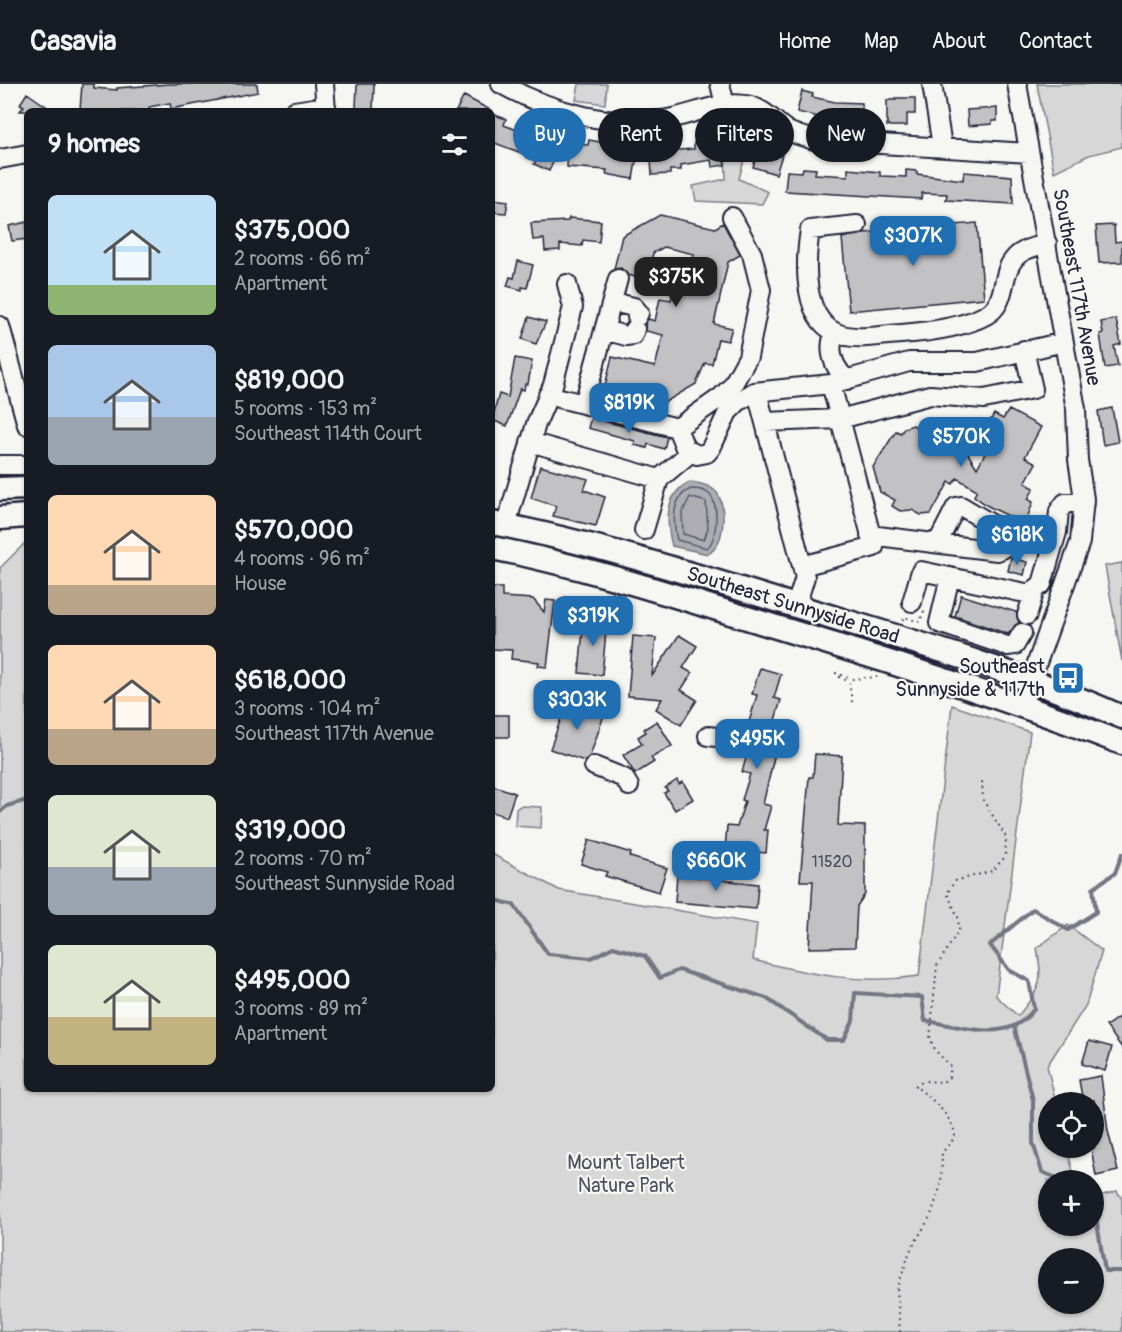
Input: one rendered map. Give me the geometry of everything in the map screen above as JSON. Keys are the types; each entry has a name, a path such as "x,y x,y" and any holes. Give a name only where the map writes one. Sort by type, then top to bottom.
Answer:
{"main road":[{"path":"0,489 24,488"},
{"path":"0,518 24,516"},
{"name":"Southeast Sunnyside Road","path":"499,524 582,543 898,637 1031,681 1122,717"},
{"name":"Southeast Sunnyside Road","path":"495,549 607,577 884,660 1022,705 1122,743"}],"street":[{"path":"324,84 326,108"},
{"path":"501,84 528,91 567,111 631,122 672,118 725,105 746,105 764,112 789,131 814,140 1029,153"},
{"path":"720,84 725,105"},
{"path":"932,84 942,146"},
{"name":"Southeast 117th Avenue","path":"1017,84 1076,409 1084,502 1080,542 1073,568 1022,705"},
{"path":"0,159 24,155"},
{"path":"677,428 726,392 748,357 761,290 752,254 732,217"},
{"path":"857,225 810,230 805,263 807,287 817,312 830,330 844,336 928,332 987,314 997,306 1008,268 1014,258 1025,250 1047,243"},
{"path":"584,404 618,279"},
{"path":"499,524 548,395 573,308 567,284"},
{"path":"604,330 626,336 633,335 639,313 634,307 612,302"},
{"path":"0,326 24,415"},
{"path":"802,566 874,547 840,419 839,382 831,352 831,341 835,332"},
{"path":"677,428 685,448 690,453 698,455 707,453 728,412 747,395 839,382 909,362 977,362 1064,342"},
{"path":"765,422 840,419 930,395 984,399 1033,389 1024,350"},
{"path":"757,392 805,577 796,606"},
{"path":"548,395 677,428"},
{"path":"531,442 659,479"},
{"path":"644,530 659,479 690,453"},
{"path":"0,465 24,465"},
{"path":"912,602 921,571 1030,594 1042,584 1050,560 1059,511 1065,503 1084,502"},
{"path":"870,535 938,542"},
{"path":"950,577 939,623 945,627 1007,646 1014,645 1024,624 1035,590"},
{"path":"594,766 624,778 629,786"}],"path":[{"path":"898,637 904,617 920,622 924,611 939,616"},
{"path":"852,702 849,682 836,675 836,672 853,679 876,677 884,660"},
{"path":"900,1332 897,1289 910,1251 931,1215 941,1185 942,1153 955,1137 950,1122 915,1086 924,1081 943,1082 949,1077 951,1067 935,1050 930,1038 937,966 959,930 958,917 947,899 948,887 955,881 992,871 1005,856 1006,837 983,800 982,779"}],"green space":[{"path":"579,84 607,84 605,104 576,100"},
{"path":"1037,84 1122,84 1122,147 1089,155 1054,172"},
{"path":"725,162 743,162 739,179 768,192 762,204 696,201 693,186 726,179"},
{"name":"Mount Talbert Nature Park","path":"24,544 24,1092 495,1092 495,856 559,890 757,924 753,960 835,977 876,979 919,976 952,705 1030,732 996,996 1018,1016 1036,991 1040,978 1037,948 1068,925 1102,951 1086,1005 1047,1066 1054,1092 1038,1092 1038,1158 1070,1158 1072,1170 1038,1170 1038,1236 1104,1236 1104,1195 1117,1191 1122,1199 1122,1332 0,1332 0,568"},
{"path":"1122,563 1122,661 1105,566"},
{"path":"520,806 542,807 541,828 515,826 516,809"}],"water":[{"path":"690,482 712,488 717,493 722,507 721,534 718,543 708,554 672,546 668,518 671,501 682,487"}],"building":[{"path":"82,84 94,84 94,88 117,90 117,88 169,84 257,84 258,92 176,108 171,108 170,103 149,108 80,108"},
{"path":"357,84 374,84 373,108 356,108"},
{"path":"802,91 813,94 812,97 835,102 862,103 862,108 806,108 806,114 797,112"},
{"path":"27,93 49,108 24,108 24,111 20,111 24,106 20,104"},
{"path":"464,96 486,108 458,108"},
{"path":"895,98 915,98 915,114 907,114 907,126 887,126 887,100 896,100"},
{"path":"997,108 997,121 992,121 992,124 968,126 967,110"},
{"path":"495,115 506,119 504,125 513,128 513,150 495,143"},
{"path":"589,140 598,142 598,162 636,162 633,179 606,174 607,170 567,167 567,162 586,162 586,145"},
{"path":"694,143 695,162 699,162 681,165 681,170 670,170 670,174 652,175 651,162 683,162 683,150 694,149"},
{"path":"535,162 553,162 549,171 534,164"},
{"path":"711,162 724,162 725,165 712,167"},
{"path":"755,162 780,162 776,174 753,167"},
{"path":"803,168 816,169 815,174 848,176 848,169 880,172 880,176 906,177 906,170 917,171 917,174 963,180 964,172 1012,176 1013,204 946,200 947,194 922,193 921,199 785,191 787,171 802,172"},
{"path":"495,199 508,201 506,213 495,212"},
{"path":"660,215 715,228 723,223 740,255 728,262 714,324 732,328 728,341 718,339 712,364 705,363 696,384 662,404 604,390 612,357 655,367 663,335 646,331 645,324 648,319 655,321 660,298 671,300 674,289 685,292 694,254 664,247 653,253 647,280 628,275 621,268 614,269 622,236"},
{"path":"569,218 601,221 599,242 583,240 582,246 560,244 560,250 545,251 544,239 533,240 531,223 568,221"},
{"path":"24,223 24,239 12,241 9,226"},
{"path":"977,223 984,298 849,311 842,238 864,233"},
{"path":"1114,225 1115,242 1122,241 1122,262 1099,263 1096,226"},
{"path":"518,261 533,265 527,288 522,287 522,290 507,286 510,277 514,278"},
{"path":"529,317 546,322 536,344 522,339"},
{"path":"1116,319 1121,344 1114,346 1118,366 1105,368 1100,334 1103,333 1101,322"},
{"path":"515,358 532,361 528,384 525,384 524,390 520,389 507,426 495,421 495,409 499,394 508,397"},
{"path":"1112,408 1118,442 1103,445 1098,411"},
{"path":"1009,410 1041,427 1025,457 1036,463 1025,483 1034,488 1028,499 1033,502 1025,524 988,506 974,496 977,490 957,478 953,484 949,482 931,514 921,515 912,510 900,511 892,506 895,500 880,492 873,467 896,431 901,433 904,428 913,425 942,442 944,438 965,449 977,468 989,446 979,441 994,414 1003,419"},
{"path":"591,418 667,437 664,449 648,444 647,448 634,445 635,441 588,428"},
{"path":"540,466 588,479 584,490 605,497 596,526 553,516 556,506 531,498"},
{"path":"1011,558 1027,562 1024,575 1008,571"},
{"path":"495,588 502,588 502,597 533,599 544,612 546,600 555,601 547,667 538,666 539,662 511,659 512,650 495,649"},
{"path":"961,595 1016,612 1019,623 1008,634 955,616"},
{"path":"584,618 607,620 602,675 579,673"},
{"path":"679,635 697,646 683,668 692,673 681,690 697,700 681,725 656,709 662,699 628,696 633,636 656,638 652,676"},
{"path":"760,668 781,674 774,698 781,700 766,750 775,753 763,804 771,806 764,830 768,830 766,853 725,849 727,826 737,827 745,801 742,800 750,774 742,772 756,724 749,722 757,695 752,694"},
{"path":"568,699 592,707 591,711 604,715 590,756 584,761 550,749"},
{"path":"495,715 509,715 509,737 495,737"},
{"path":"657,721 672,746 651,758 654,762 635,774 623,755 642,744 638,737 646,732 644,729"},
{"path":"815,754 842,756 838,825 865,826 865,894 857,906 855,947 809,948 813,881 800,881 809,777 813,777"},
{"path":"677,780 679,784 683,782 693,799 675,810 664,793 668,791 665,788"},
{"path":"495,786 515,793 507,817 495,813"},
{"path":"589,840 631,853 630,857 667,868 659,892 605,876 607,872 581,864"},
{"path":"677,875 713,879 714,875 722,876 722,880 758,884 756,909 675,902"},
{"path":"1122,1015 1122,1048 1106,1026"},
{"path":"1089,1041 1112,1047 1105,1071 1082,1064"},
{"path":"1101,1076 1103,1092 1081,1092 1079,1080"},
{"path":"1104,1100 1108,1131 1118,1171 1104,1174 1104,1170 1095,1170 1093,1158 1104,1158"}],"waterway":[{"path":"0,812 7,806 24,801"},
{"path":"495,900 514,905 548,954 591,958 613,947 645,956 660,978 679,970 766,998 827,1040 844,1040 853,1021 855,993 922,997 925,1021 968,1029 998,1030 1011,1027 1023,1020 1034,1009 1029,981 1009,970 990,945 1033,909 1068,930 1096,912 1093,888 1115,873 1122,854"},
{"path":"1014,1026 1033,1100 1033,1143 1041,1170"},
{"path":"1099,1236 1105,1271 1122,1271"}],"place":[{"name":"Southeast Sunnyside & 117th","path":"1068,678"}]}
